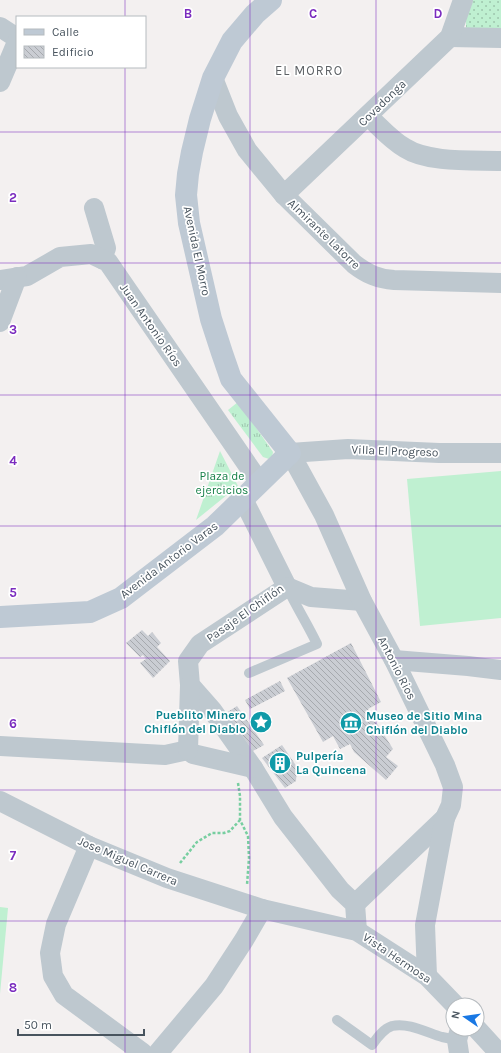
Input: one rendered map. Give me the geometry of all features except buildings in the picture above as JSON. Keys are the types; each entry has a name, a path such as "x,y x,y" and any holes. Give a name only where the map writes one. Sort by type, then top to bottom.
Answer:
{"street":[{"name":"Avenida El Morro","path":"271,0 255,14 232,41 213,78 200,119 188,174 186,195 189,223 216,336 232,379 290,453"},
{"name":"Covadonga","path":"284,195 450,37 464,0"},
{"path":"0,27 16,37"},
{"path":"450,37 501,38"},
{"path":"0,82 16,44"},
{"name":"Almirante Latorre","path":"213,78 228,116 239,138 256,162 284,195 363,271 373,276 394,280 501,283"},
{"path":"368,116 396,143 416,154 437,158 501,161"},
{"path":"0,322 9,278 27,276 60,257 92,254 102,259 106,248 94,208"},
{"name":"Juan Antonio Ríos","path":"102,259 108,262 260,483"},
{"name":"Villa El Progreso","path":"290,453 348,449 439,453 501,453"},
{"name":"Avenida Antorio Varas","path":"0,616 90,612 121,598 215,526 290,453"},
{"name":"Antonio Rios","path":"290,453 324,515 362,601 394,660 445,765 453,787 451,805 445,818 355,904"},
{"name":"Pasaje El Chiflón","path":"188,750 190,684 188,661 200,644 287,587 243,499"},
{"path":"287,587 311,597 362,601"},
{"path":"394,660 501,670"},
{"path":"190,684 212,710 254,768 282,817 340,890 355,904 357,931"},
{"path":"0,746 165,755 188,750 193,754 254,768"},
{"name":"Jose Miguel Carrera","path":"0,801 89,846 167,878 256,908"},
{"path":"427,976 425,925 445,818"},
{"path":"89,846 56,924 50,953 53,976 64,995 143,1053"},
{"path":"158,1053 214,986 244,940 256,908"},
{"name":"Vista Hermosa","path":"256,908 357,931 427,976 447,997"},
{"path":"485,1037 499,1053"}],"lane":[{"path":"249,673 317,644 287,587"},
{"path":"337,1020 372,1045 382,1033 392,1026 401,1025 459,1041"}],"path":[{"path":"238,781 240,796 240,820 248,836 249,858 247,883 256,908"},
{"path":"167,878 197,842 212,833 224,833 230,831 240,820"}],"green space":[{"path":"471,0 501,0 501,29 466,28 466,18"},
{"path":"238,402 273,452 272,457 269,459 263,457 228,410"},
{"name":"Plaza de ejercicios","path":"220,451 238,486 196,520"},
{"path":"501,471 501,618 420,626 407,479"},
{"path":"0,907 8,908 0,994"}],"place":[{"name":"Pueblito Minero Chiflón del Diablo","path":"261,722"},
{"name":"Museo de Sitio Mina Chiflón del Diablo","path":"351,723"},
{"name":"Pulpería La Quincena","path":"280,763"}],"district":[{"name":"EL MORRO","path":"309,70"}]}
